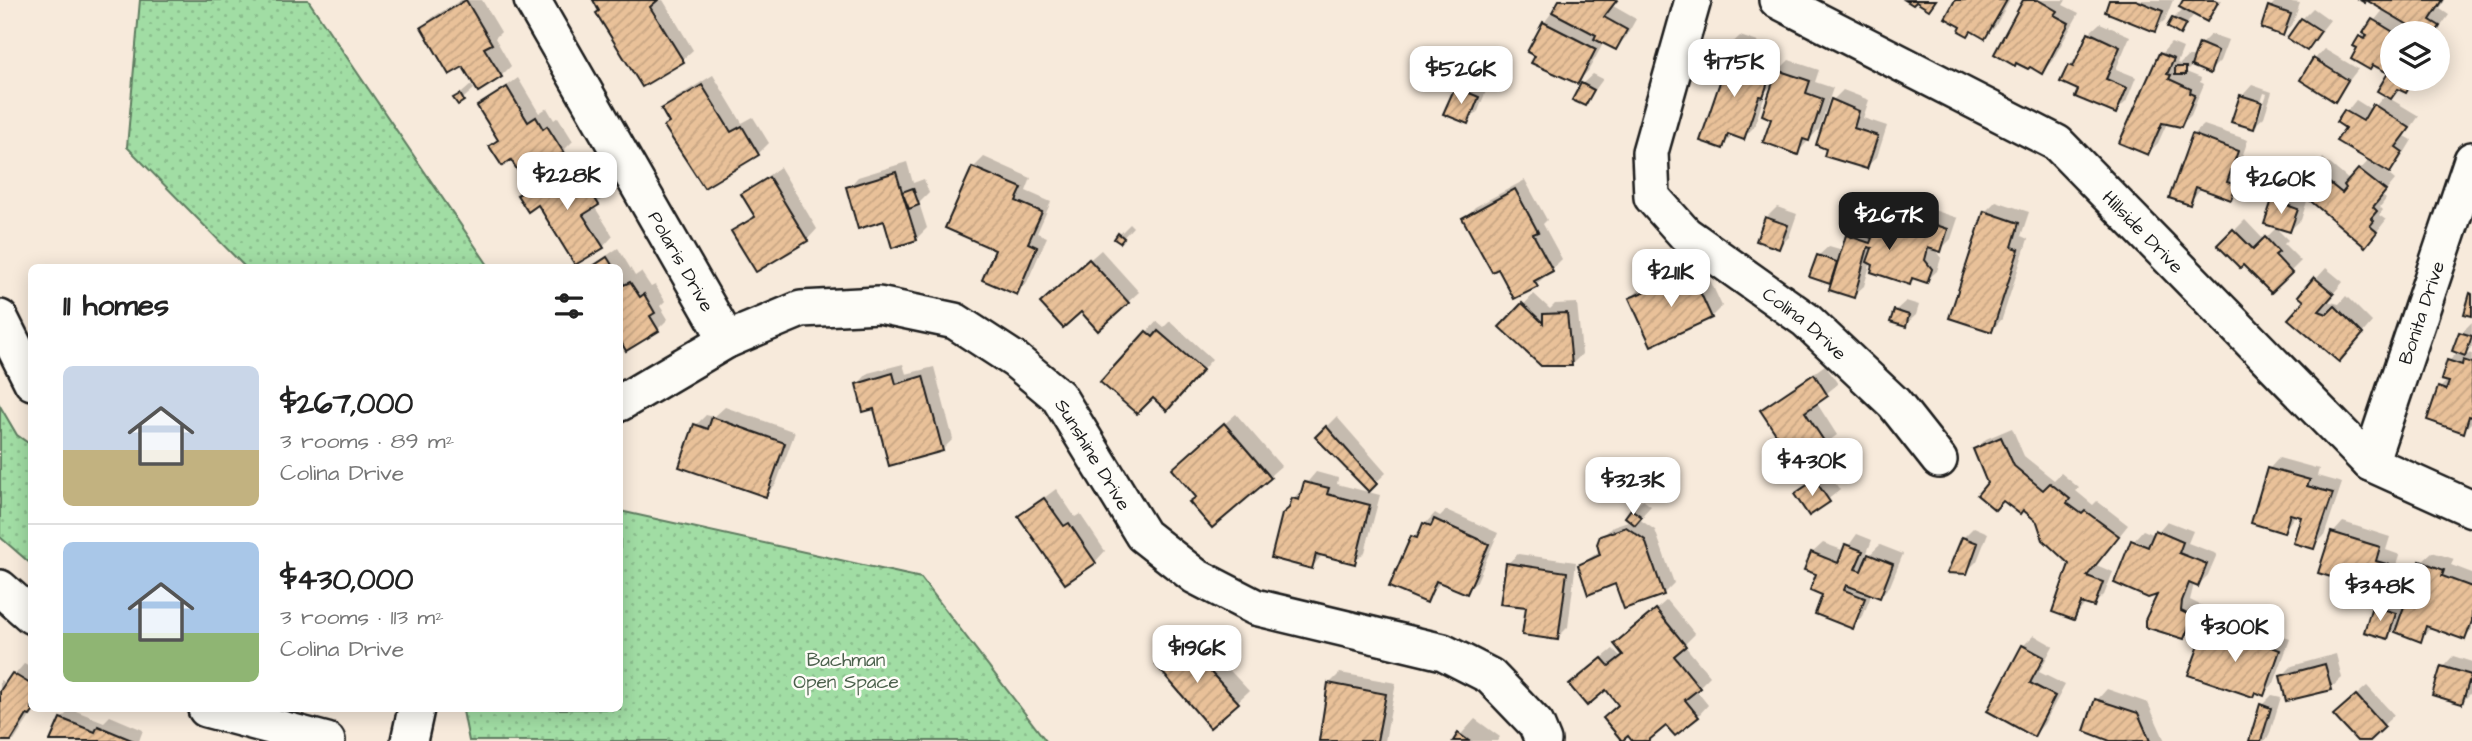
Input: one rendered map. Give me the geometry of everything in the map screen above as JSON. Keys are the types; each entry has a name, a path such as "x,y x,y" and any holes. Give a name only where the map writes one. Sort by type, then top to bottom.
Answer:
{"street":[{"name":"Polaris Drive","path":"532,0 727,340"},
{"name":"Colina Drive","path":"1693,0 1650,152 1652,197 1685,234 1806,320 1894,403 1938,460"},
{"name":"Hillside Drive","path":"1777,0 2057,143 2370,463 2472,509"},
{"name":"Bonita Drive","path":"2370,463 2472,160"},
{"name":"Sunshine Drive","path":"623,401 727,340 801,309 879,304 955,321 1015,360 1058,396 1143,535 1195,576 1255,607 1443,652 1490,676 1536,724 1543,741"},
{"path":"0,318 28,374"},
{"path":"0,587 28,612"},
{"path":"217,712 327,741"},
{"path":"410,741 415,712"}],"green space":[{"path":"140,0 308,0 487,264 242,264 127,147"},
{"path":"0,406 17,435 28,443 28,561 0,537"},
{"name":"Bachman Open Space","path":"623,512 921,578 1046,741 469,741 463,712 623,712"}],"building":[{"path":"466,0 492,44 484,48 502,77 478,92 463,67 449,75 421,27"},
{"path":"593,0 658,0 650,7 684,62 642,87 596,13 599,11"},
{"path":"1559,0 1617,0 1604,17 1627,30 1616,50 1594,39 1596,35 1552,12"},
{"path":"1905,0 1936,0 1929,10 1916,2 1913,5"},
{"path":"1955,0 2007,0 1985,39 1971,31 1968,36 1959,31 1961,27 1945,18"},
{"path":"2023,0 2038,0 2057,11 2054,15 2069,23 2042,74 2030,67 2028,69 2016,63 2015,66 1994,54"},
{"path":"2109,0 2136,0 2163,11 2155,32 2105,12"},
{"path":"2183,0 2218,2 2207,22 2179,7"},
{"path":"2366,0 2443,0 2432,21 2402,21"},
{"path":"2268,6 2291,14 2283,36 2261,28"},
{"path":"2172,18 2186,24 2180,35 2167,27"},
{"path":"2301,18 2321,31 2307,51 2287,38"},
{"path":"2372,19 2380,24 2380,69 2373,65 2370,70 2351,59 2357,48 2353,46 2359,36 2365,39 2367,35 2363,33"},
{"path":"1543,22 1596,49 1578,84 1531,63 1535,56 1527,52"},
{"path":"2088,32 2120,47 2106,79 2127,88 2116,114 2075,97 2078,90 2060,82 2068,65 2073,67"},
{"path":"2199,43 2218,51 2210,74 2191,66"},
{"path":"1728,45 1749,53 1745,62 1758,67 1757,72 1770,76 1763,97 1759,96 1744,140 1728,134 1723,149 1700,141 1722,76 1718,75"},
{"path":"2159,53 2174,59 2167,74 2171,75 2169,79 2191,89 2190,93 2195,95 2181,127 2162,123 2148,155 2119,143"},
{"path":"2313,58 2348,80 2335,102 2300,80"},
{"path":"2175,67 2186,67 2186,75 2175,75"},
{"path":"1777,70 1810,81 1806,93 1823,99 1809,141 1803,139 1798,155 1763,142 1771,119 1762,115"},
{"path":"1581,83 1594,90 1585,106 1572,100"},
{"path":"702,85 731,132 742,126 759,155 704,188 664,126 669,123 661,109"},
{"path":"2380,86 2380,91 2397,91 2391,99 2377,91"},
{"path":"507,87 528,122 536,117 543,129 547,126 564,153 521,176 511,160 502,166 489,146 498,140 477,106"},
{"path":"1455,87 1479,97 1468,124 1443,114"},
{"path":"460,94 464,101 458,105 453,98"},
{"path":"2240,95 2262,102 2254,129 2231,122"},
{"path":"1831,99 1859,111 1854,128 1878,136 1867,169 1824,156 1826,149 1816,145"},
{"path":"2373,104 2410,128 2396,147 2403,152 2390,173 2336,141 2345,128 2336,122 2344,110 2363,121"},
{"path":"2192,134 2238,151 2227,182 2237,185 2231,200 2196,187 2190,205 2169,198"},
{"path":"574,165 599,205 583,215 604,248 574,264 538,205 528,212 517,195"},
{"path":"972,167 1022,188 1016,201 1042,212 1028,243 1037,247 1017,295 982,280 995,250 945,228"},
{"path":"2311,168 2342,193 2346,188 2344,185 2358,169 2386,191 2373,207 2377,211 2371,218 2374,221 2370,226 2377,232 2365,247 2294,187"},
{"path":"896,172 917,240 892,248 884,221 858,229 846,187"},
{"path":"769,177 808,241 756,272 731,231 755,217 741,194"},
{"path":"913,188 919,205 909,209 902,192"},
{"path":"1515,189 1538,232 1533,234 1553,271 1534,281 1538,287 1514,299 1498,269 1492,272 1462,218"},
{"path":"2272,200 2298,209 2290,232 2264,224"},
{"path":"1870,211 1901,220 1903,214 1948,229 1941,252 1928,248 1925,260 1932,269 1927,283 1912,278 1910,285 1871,272 1873,265 1867,262 1872,248 1868,247 1854,298 1829,290 1846,235 1870,243 1872,238 1863,235"},
{"path":"1984,211 2019,223 2012,247 2019,249 1992,332 1949,318"},
{"path":"1765,217 1788,225 1779,249 1756,241"},
{"path":"2233,229 2253,249 2265,237 2279,252 2275,255 2292,273 2271,293 2243,265 2240,268 2217,245"},
{"path":"1118,233 1124,238 1120,243 1114,239"},
{"path":"1817,255 1837,262 1830,284 1809,277"},
{"path":"607,257 611,264 596,264"},
{"path":"1089,259 1129,303 1098,331 1081,312 1063,328 1040,303"},
{"path":"1691,272 1712,318 1651,346 1629,298"},
{"path":"2314,277 2334,294 2319,311 2327,314 2335,306 2363,334 2339,362 2288,319 2304,301 2298,296"},
{"path":"630,282 640,297 644,294 655,313 650,316 659,331 626,351 623,346 623,283 624,285"},
{"path":"2470,293 2472,294 2472,316 2464,314"},
{"path":"1522,303 1543,323 1543,314 1567,313 1572,366 1541,366 1499,327"},
{"path":"1894,310 1909,315 1906,327 1890,322"},
{"path":"1146,331 1153,337 1158,331 1203,370 1167,411 1153,398 1137,414 1100,382"},
{"path":"2459,332 2472,336 2465,356 2452,351"},
{"path":"2447,360 2462,365 2463,360 2472,363 2472,417 2469,416 2464,433 2427,420 2438,387 2446,390 2449,382 2441,380"},
{"path":"893,373 896,384 923,376 943,451 889,466 874,409 863,412 856,384"},
{"path":"1814,374 1828,396 1805,412 1828,447 1798,467 1760,410"},
{"path":"712,417 785,443 766,497 679,467 694,424 708,429"},
{"path":"1224,423 1271,478 1212,528 1189,502 1196,497 1172,469"},
{"path":"1326,426 1377,484 1369,492 1315,437"},
{"path":"2001,437 2014,466 2043,490 2050,483 2070,499 2067,503 2082,514 2085,511 2119,536 2087,576 2103,582 2094,607 2081,603 2074,620 2052,612 2069,564 2043,540 2037,522 2023,510 2020,514 2003,501 1995,510 1977,495 1987,483 1973,449"},
{"path":"2267,468 2310,480 2307,486 2333,493 2314,549 2293,543 2301,517 2290,514 2284,533 2251,523"},
{"path":"1815,480 1830,502 1809,516 1794,494"},
{"path":"1304,482 1329,488 1327,494 1370,505 1355,564 1316,554 1312,569 1271,558 1282,514 1289,508 1292,498 1299,500"},
{"path":"1044,498 1064,526 1069,523 1096,563 1065,584 1018,516"},
{"path":"1631,509 1642,517 1635,525 1625,517"},
{"path":"1434,519 1489,544 1467,594 1436,581 1427,603 1389,587 1411,536 1417,538 1423,523 1431,526"},
{"path":"1626,527 1645,540 1664,595 1624,609 1615,584 1588,595 1578,565 1600,555 1597,544 1600,536"},
{"path":"2155,530 2183,542 2179,553 2207,564 2198,587 2189,583 2182,601 2181,611 2193,617 2184,639 2145,627 2145,620 2157,595 2148,598 2114,583 2131,540 2148,547"},
{"path":"2331,532 2380,547 2376,561 2390,565 2380,598 2365,594 2367,588 2318,573"},
{"path":"1962,537 1978,543 1967,574 1947,573"},
{"path":"1845,544 1863,551 1855,569 1861,571 1868,554 1893,564 1880,598 1846,585 1844,590 1865,598 1853,629 1815,614 1822,595 1810,590 1816,574 1804,570 1811,552 1838,563"},
{"path":"2420,561 2444,570 2442,576 2472,587 2472,621 2465,640 2426,626 2421,642 2395,632"},
{"path":"1506,563 1567,572 1558,640 1522,635 1526,607 1500,604"},
{"path":"2372,606 2396,613 2388,639 2364,632"},
{"path":"1656,609 1686,646 1674,656 1700,688 1685,700 1699,717 1675,736 1666,726 1648,741 1632,741 1628,736 1622,741 1603,718 1618,705 1606,690 1587,706 1569,685 1602,658 1609,666 1623,655 1614,644"},
{"path":"2204,632 2222,639 2224,633 2246,641 2247,638 2280,650 2264,696 2255,692 2253,697 2188,675"},
{"path":"1183,642 1239,703 1210,728 1156,665"},
{"path":"2022,645 2044,657 2030,683 2055,696 2034,737 1987,711"},
{"path":"2325,664 2332,690 2286,701 2280,676"},
{"path":"2441,666 2471,675 2462,704 2432,695"},
{"path":"12,673 28,683 28,712 33,712 30,716 27,715 11,741 0,741 0,691"},
{"path":"1328,683 1386,694 1377,741 1319,741"},
{"path":"2356,695 2385,727 2370,741 2357,741 2333,715"},
{"path":"2095,699 2138,713 2150,741 2110,741 2084,731"},
{"path":"2260,704 2271,708 2261,741 2249,741"},
{"path":"60,718 95,732 98,726 134,741 50,741"},
{"path":"1458,733 1469,741 1453,741"}]}
